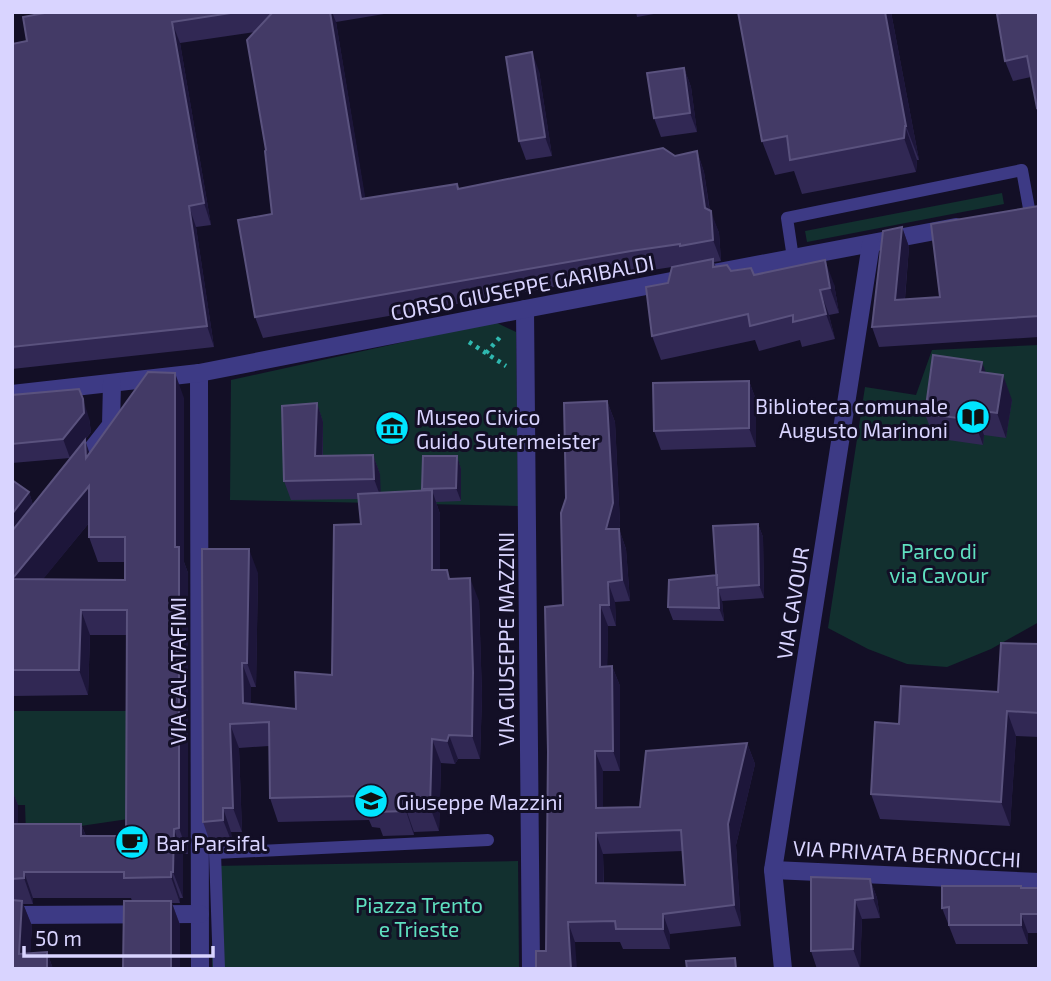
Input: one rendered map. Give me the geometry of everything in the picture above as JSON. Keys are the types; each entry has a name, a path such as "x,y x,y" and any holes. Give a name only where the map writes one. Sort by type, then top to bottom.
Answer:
{"street":[{"name":"CORSO GIUSEPPE GARIBALDI","path":"12,394 199,373 978,223"},
{"name":"VIA CAVOUR","path":"783,969 773,870 871,244"},
{"name":"VIA GIUSEPPE MAZZINI","path":"525,309 531,969"},
{"name":"VIA CALATAFIMI","path":"199,373 200,969"},
{"path":"62,488 111,425 112,383"},
{"name":"VIA PRIVATA BERNOCCHI","path":"773,870 1039,882"},
{"path":"12,915 200,914"}],"lane":[{"path":"793,258 786,218 1022,170 1029,215"},
{"path":"219,969 215,853 488,840"}],"path":[{"path":"441,325 526,379"}],"green space":[{"path":"1002,193 1004,204 807,242 805,231"},
{"path":"495,322 516,332 518,506 230,500 231,380"},
{"name":"Parco di via Cavour","path":"1039,345 1039,622 991,649 947,667 907,664 868,649 828,628 865,387 916,395 932,350"},
{"path":"12,711 136,711 135,818 26,834 25,805 12,805"},
{"name":"Piazza Trento e Trieste","path":"518,861 519,969 212,969 213,866"}],"building":[{"path":"50,12 237,12 172,22 204,203 189,206 207,326 12,347 12,44 27,41 23,17"},
{"path":"273,12 330,12 361,199 457,184 458,189 663,148 675,156 697,151 705,208 711,211 713,240 631,251 255,317 238,220 272,214 266,150 247,40"},
{"path":"738,12 885,12 906,126 904,138 790,160 787,136 762,141"},
{"path":"1039,12 1037,108 1027,56 1005,61 997,14"},
{"path":"532,52 545,137 519,141 506,57"},
{"path":"684,68 690,113 654,118 647,73"},
{"path":"1039,206 1039,316 872,327 883,231 902,227 895,300 940,297 931,224"},
{"path":"713,259 713,267 727,265 731,271 751,268 754,275 825,260 830,288 820,290 826,314 793,322 793,315 750,326 748,314 652,336 646,287 668,283 672,267"},
{"path":"933,355 982,362 980,372 1003,375 997,413 975,410 974,420 925,414"},
{"path":"148,372 175,373 175,547 179,547 179,828 174,829 171,877 124,878 124,872 24,872 24,878 12,879 12,824 81,824 81,836 126,836 127,610 81,610 79,670 12,670 12,579 12,531 85,440 86,458","holes":["89,486 89,537 125,537 125,580 12,579"]},
{"path":"749,381 749,428 654,431 653,383"},
{"path":"79,389 84,413 63,439 12,444 12,395"},
{"path":"607,401 613,503 606,529 619,529 622,580 608,582 609,605 600,605 600,667 612,666 613,751 595,751 596,808 640,807 646,751 747,743 728,824 734,905 663,914 663,929 616,929 615,921 568,922 571,969 536,969 536,951 546,951 548,752 545,607 563,605 561,513 566,498 564,403","holes":["681,830 685,885 596,883 596,833"]},
{"path":"317,403 315,456 373,455 374,479 284,481 282,406"},
{"path":"423,456 457,456 456,488 422,489"},
{"path":"12,480 29,492 12,514"},
{"path":"432,490 432,570 447,570 449,579 470,578 473,672 472,736 449,735 447,741 432,739 430,807 375,812 374,804 363,804 363,796 270,798 269,722 230,724 233,808 223,808 223,820 203,822 202,549 249,549 247,663 242,663 243,703 296,709 295,672 332,675 334,525 361,524 358,494"},
{"path":"758,524 759,585 718,588 719,608 668,607 669,580 716,575 713,526"},
{"path":"1001,643 1039,644 1039,713 1007,711 1001,802 871,794 875,722 899,724 901,686 998,692"},
{"path":"811,877 870,879 873,898 855,900 853,949 811,951"},
{"path":"942,886 1039,888 1039,914 1021,914 1021,925 949,925 949,907 942,908"},
{"path":"12,900 22,901 19,954 47,952 47,969 12,969"},
{"path":"124,901 171,901 171,969 123,969"},
{"path":"735,958 736,969 687,969 686,961"}],"place":[{"name":"Biblioteca comunale Augusto Marinoni","path":"973,417"},
{"name":"Museo Civico Guido Sutermeister","path":"392,428"},
{"name":"Giuseppe Mazzini","path":"371,801"},
{"name":"Bar Parsifal","path":"132,842"}]}
